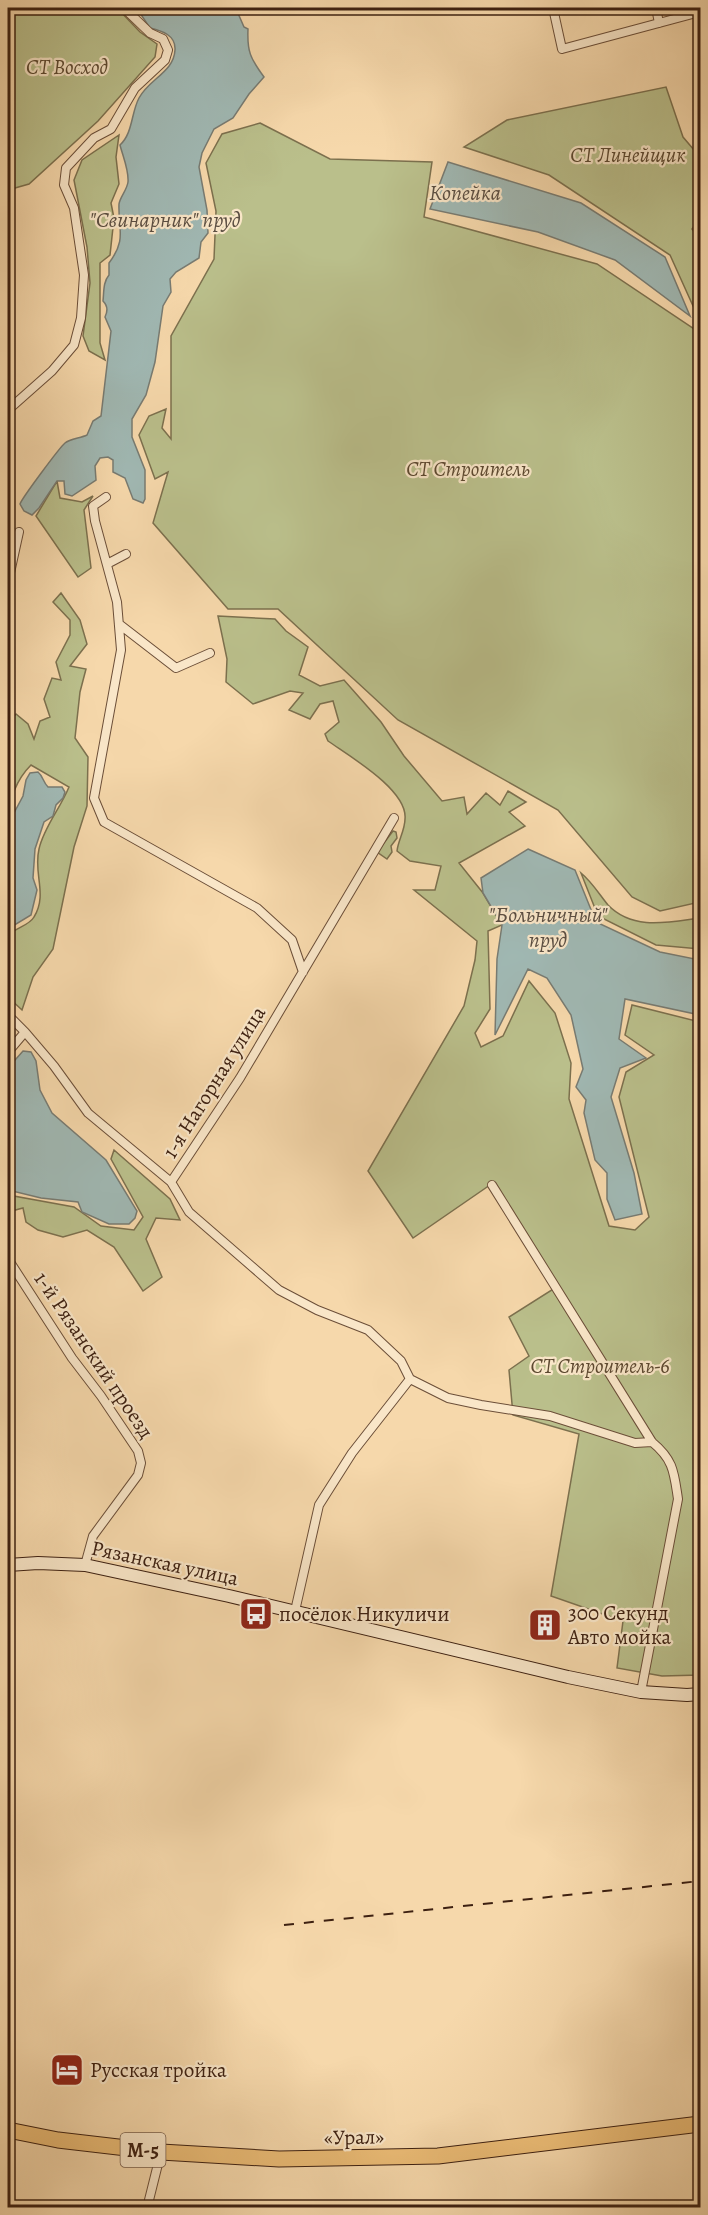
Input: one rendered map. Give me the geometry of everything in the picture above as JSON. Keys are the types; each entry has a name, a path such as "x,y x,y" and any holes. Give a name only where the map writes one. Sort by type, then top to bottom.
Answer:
{"highway":[{"name":"«Урал»","path":"8,2130 58,2140 161,2152 279,2159 438,2156 700,2124"}],"street":[{"path":"8,410 52,371 74,345 81,318 84,275 75,208 64,185 66,168 94,138 111,129 135,88 165,60 168,50 164,39 150,33 124,8"},
{"path":"553,8 562,49 700,12"},
{"path":"656,8 659,23"},
{"path":"106,498 93,507 117,602 121,650 94,798 104,822 257,908 292,940 303,972"},
{"path":"8,582 19,532"},
{"path":"107,564 126,554"},
{"path":"119,624 176,668 210,653"},
{"name":"1-я Нагорная улица","path":"8,1015 54,1066 88,1113 171,1182 240,1078 394,818"},
{"path":"8,1052 25,1032"},
{"path":"171,1182 189,1212 279,1290 317,1310 368,1330 401,1360 410,1379 448,1398 481,1406 550,1416 635,1443 652,1442"},
{"path":"492,1185 652,1442 666,1454 674,1476 678,1499 641,1692"},
{"name":"1-й Рязанский проезд","path":"8,1259 72,1358 138,1451 141,1462 134,1483 93,1536 85,1565"},
{"path":"295,1611 319,1505 352,1453 410,1379"},
{"name":"Рязанская улица","path":"8,1565 38,1563 85,1565 295,1611 568,1677 641,1692 700,1694"},
{"path":"147,2208 161,2152"}],"green space":[{"name":"СТ Восход","path":"8,8 117,8 140,32 157,44 155,57 98,121 29,184 8,190"},
{"name":"СТ Линейщик","path":"666,87 683,137 700,157 700,218 692,229 700,240 700,318 670,255 549,175 464,147 507,120"},
{"name":"СТ Строитель","path":"260,123 330,159 432,162 424,217 597,264 700,333 700,902 660,911 632,897 558,810 398,720 278,609 228,609 153,523 168,472 155,479 139,435 149,416 166,409 162,428 171,439 171,336 214,259 216,211 206,163 222,134"},
{"path":"119,135 116,157 119,184 111,203 114,218 110,255 100,263 100,343 105,360 89,351 83,336 90,283 87,247 74,180 82,160"},
{"path":"57,481 60,498 82,502 93,496 84,510 91,568 78,577 36,516"},
{"path":"61,593 80,620 87,644 70,666 86,669 80,692 75,738 88,757 87,806 74,847 53,949 33,977 22,1010 8,997 8,936 32,920 38,909 40,900 39,849 69,787 31,765 21,777 14,791 8,822 8,766 12,735 8,730 8,723 16,714 28,724 34,739 40,721 50,717 44,699 52,678 61,680 56,662 70,635 70,620 53,602"},
{"name":"СТ Строитель-6","path":"218,616 275,619 286,631 308,647 299,675 320,686 344,680 381,722 404,756 442,801 464,797 467,814 486,793 500,805 508,791 526,802 509,812 525,826 459,863 483,893 502,925 488,931 490,1009 475,1033 481,1047 503,1036 529,981 555,1013 571,1063 569,1099 609,1226 635,1230 649,1217 619,1097 626,1072 654,1055 625,1035 632,1005 700,1022 700,1675 662,1676 617,1668 623,1621 551,1596 579,1434 513,1415 509,1370 529,1356 509,1317 555,1288 490,1185 413,1238 368,1171 464,1006 477,941 414,890 435,890 441,866 410,861 397,851 405,823 403,808 397,797 376,775 328,741 325,734 339,722 333,701 320,704 310,719 289,710 303,693 290,691 253,704 226,682 227,659"},
{"path":"393,831 396,832 397,838 391,846 392,852 387,859 377,852"},
{"path":"581,873 608,905 629,919 652,923 700,918 700,949 656,945 598,916"},
{"path":"114,1150 170,1199 180,1220 156,1218 146,1239 162,1277 143,1291 114,1247 87,1230 63,1237 38,1230 26,1222 23,1208 8,1212 8,1195 74,1207 101,1226 134,1230 143,1217 111,1159"}],"water":[{"name":"\"Свинарник\" пруд","path":"133,8 232,8 237,11 244,27 248,29 250,54 264,77 233,118 214,129 202,153 199,167 207,210 208,233 201,242 199,258 176,272 170,279 171,292 163,306 155,362 146,395 132,419 132,437 145,470 143,503 133,499 125,478 113,472 113,460 108,457 100,458 95,466 96,480 72,496 65,494 64,481 57,481 32,515 24,511 20,504 27,492 65,443 87,435 93,421 101,416 111,331 105,317 107,309 103,301 104,287 109,275 109,263 120,241 119,204 128,182 127,168 120,145 130,129 136,104 143,91 166,70 174,58 175,45 171,37 150,28 140,13"},
{"name":"Копейка","path":"448,162 581,203 665,257 690,316 615,260 538,232 430,209"},
{"path":"38,772 48,787 62,787 65,792 56,805 53,816 44,822 35,849 33,878 37,890 31,915 8,929 8,882 13,875 9,861 14,813 23,796 30,773"},
{"name":"\"Больничный\" пруд","path":"528,849 575,870 596,922 660,952 700,960 700,1015 625,999 619,1039 646,1058 620,1068 611,1097 634,1173 642,1214 615,1220 607,1199 607,1173 595,1160 584,1113 586,1100 576,1087 583,1069 571,1015 547,978 528,969 495,1035 497,959 502,925 483,893 481,878"},
{"path":"23,1051 31,1052 36,1061 40,1090 52,1113 106,1160 137,1211 135,1218 129,1224 109,1224 82,1212 78,1202 41,1198 8,1190 8,1068"}],"railway":[{"path":"284,1925 700,1881"}],"place":[{"name":"посёлок Никуличи","path":"256,1614"},
{"name":"300 Секунд Авто мойка","path":"545,1625"},
{"name":"Русская тройка","path":"67,2070"}]}
